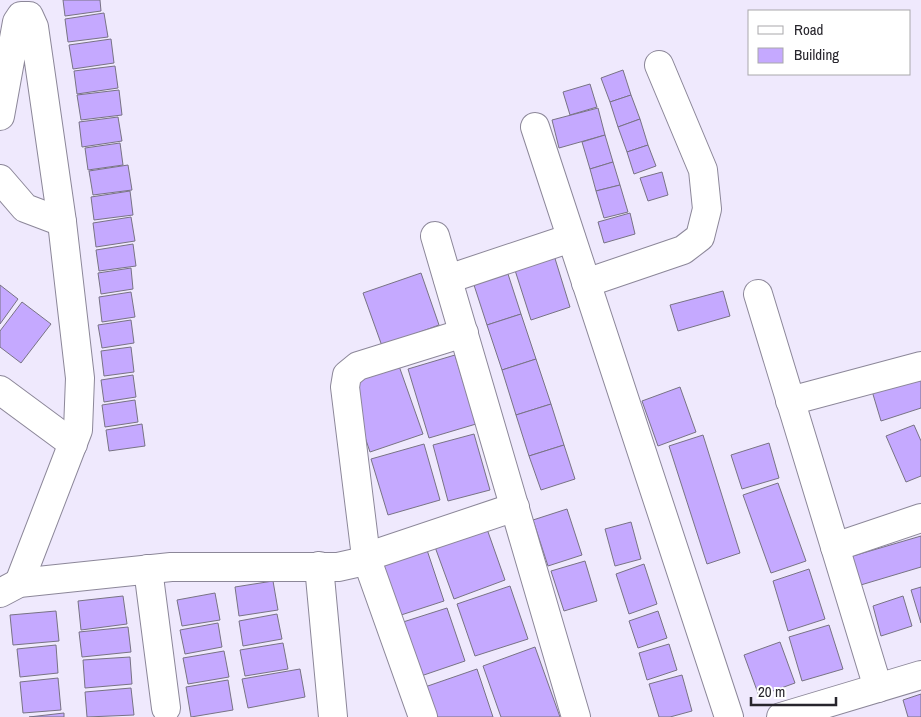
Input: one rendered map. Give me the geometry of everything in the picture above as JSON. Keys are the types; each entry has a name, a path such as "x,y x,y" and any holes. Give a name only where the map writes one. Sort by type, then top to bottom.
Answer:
{"street":[{"path":"0,116 17,22 21,16 29,16 34,27 62,222 80,378 78,430 9,588"},
{"path":"586,283 683,250 700,237 707,209 703,170 660,65"},
{"path":"535,127 728,717"},
{"path":"0,179 24,208 62,222"},
{"path":"435,236 576,717"},
{"path":"448,278 571,238"},
{"path":"758,294 878,688"},
{"path":"423,717 366,557 345,387 347,376 358,366 464,333"},
{"path":"790,401 921,366"},
{"path":"0,390 73,444"},
{"path":"9,588 148,569 338,566 356,563 366,557 515,506"},
{"path":"835,546 921,518"},
{"path":"319,566 333,717"},
{"path":"148,569 166,708"},
{"path":"781,717 921,675"}],"building":[{"path":"63,0 100,0 101,11 65,16"},
{"path":"104,13 108,37 68,42 65,19"},
{"path":"111,39 114,63 73,69 69,45"},
{"path":"115,66 118,88 77,94 74,71"},
{"path":"623,70 631,95 610,102 601,78"},
{"path":"590,84 597,107 570,115 563,92"},
{"path":"119,90 122,115 81,120 77,95"},
{"path":"631,95 640,119 618,127 610,102"},
{"path":"598,108 605,135 559,148 552,120"},
{"path":"118,117 122,141 82,147 79,122"},
{"path":"640,119 648,145 627,152 618,127"},
{"path":"605,135 613,162 590,169 582,142"},
{"path":"120,143 123,165 88,170 85,148"},
{"path":"648,145 656,166 634,174 627,152"},
{"path":"613,162 620,185 596,191 590,169"},
{"path":"128,165 132,190 93,195 89,171"},
{"path":"662,172 668,195 648,201 640,178"},
{"path":"620,185 628,212 604,218 596,191"},
{"path":"130,191 133,215 94,220 91,197"},
{"path":"630,213 635,234 604,243 598,222"},
{"path":"131,217 135,241 96,247 93,223"},
{"path":"133,244 136,266 99,271 96,250"},
{"path":"553,252 570,307 531,320 513,264"},
{"path":"131,268 133,289 101,294 98,273"},
{"path":"507,271 521,314 487,325 473,282"},
{"path":"421,273 439,325 382,346 363,293"},
{"path":"0,285 18,299 0,324"},
{"path":"723,291 730,316 678,331 670,305"},
{"path":"131,292 135,317 102,322 99,297"},
{"path":"22,302 51,324 21,363 0,347 0,331"},
{"path":"521,314 536,359 502,370 487,325"},
{"path":"131,320 134,343 102,348 98,325"},
{"path":"131,347 134,372 104,376 101,351"},
{"path":"455,355 476,424 429,438 408,369"},
{"path":"536,359 551,404 516,415 502,370"},
{"path":"399,366 423,434 370,452 347,384"},
{"path":"133,375 136,397 104,402 101,380"},
{"path":"921,375 921,408 881,421 872,391"},
{"path":"680,387 696,432 658,446 642,401"},
{"path":"135,400 138,422 105,427 102,405"},
{"path":"551,404 564,445 529,456 516,415"},
{"path":"142,424 145,446 109,451 106,430"},
{"path":"914,425 921,441 921,476 906,482 886,436"},
{"path":"474,434 490,490 448,501 433,445"},
{"path":"703,435 740,553 707,564 669,446"},
{"path":"769,443 779,478 742,489 731,455"},
{"path":"424,444 440,500 388,515 371,459"},
{"path":"564,445 575,479 541,490 529,456"},
{"path":"778,483 806,561 771,573 743,495"},
{"path":"567,509 582,555 548,566 533,520"},
{"path":"631,522 641,559 615,566 605,529"},
{"path":"487,529 505,580 454,599 435,547"},
{"path":"921,536 921,567 854,587 846,558"},
{"path":"425,544 444,601 398,616 379,559"},
{"path":"585,561 597,601 564,611 551,571"},
{"path":"644,564 657,604 629,614 616,574"},
{"path":"809,569 825,619 788,631 773,581"},
{"path":"273,581 278,610 239,616 235,587"},
{"path":"510,586 528,639 475,656 457,604"},
{"path":"921,587 921,623 911,590"},
{"path":"215,593 220,620 182,626 177,600"},
{"path":"123,596 127,624 81,630 78,601"},
{"path":"903,596 912,626 881,636 873,606"},
{"path":"447,608 465,661 418,677 400,623"},
{"path":"56,611 59,641 13,645 10,615"},
{"path":"658,611 667,638 638,648 629,621"},
{"path":"277,614 282,639 243,646 239,621"},
{"path":"218,623 222,647 185,654 180,630"},
{"path":"829,625 843,669 802,681 789,637"},
{"path":"128,627 131,652 82,657 79,632"},
{"path":"780,642 795,683 759,696 744,655"},
{"path":"283,643 288,669 245,676 240,650"},
{"path":"669,644 677,670 647,680 639,653"},
{"path":"56,645 58,673 20,677 17,649"},
{"path":"535,647 560,717 501,717 483,666"},
{"path":"224,651 229,677 188,684 183,658"},
{"path":"130,657 132,684 85,688 83,660"},
{"path":"300,669 305,697 248,708 242,679"},
{"path":"477,669 493,717 432,717 422,688"},
{"path":"682,675 692,711 670,717 659,717 649,684"},
{"path":"58,678 61,710 23,713 20,682"},
{"path":"228,680 233,710 191,717 186,687"},
{"path":"131,688 134,715 87,717 85,692"},
{"path":"921,694 921,717 908,717 903,700"},
{"path":"64,713 64,717 29,717"}]}
